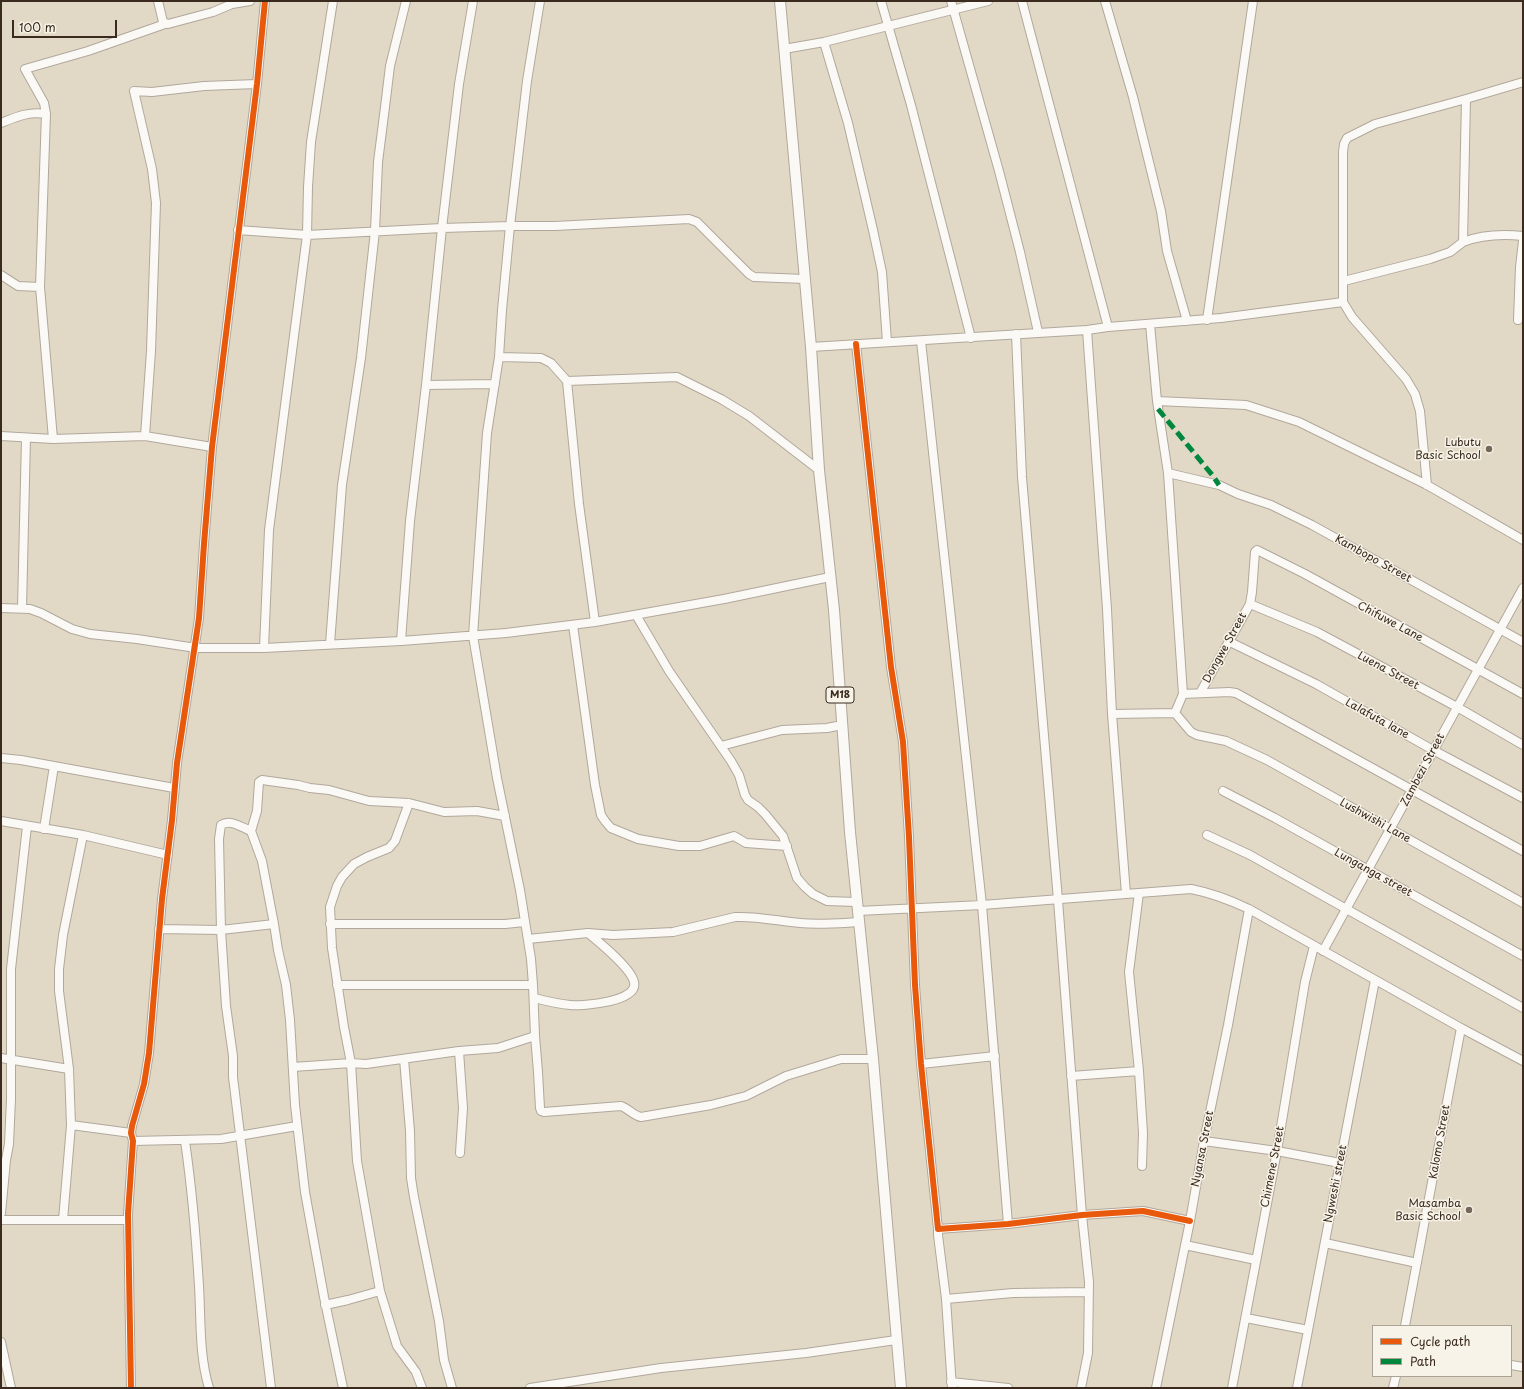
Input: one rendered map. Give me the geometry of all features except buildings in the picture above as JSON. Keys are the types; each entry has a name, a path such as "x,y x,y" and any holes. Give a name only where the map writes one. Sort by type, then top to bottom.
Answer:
{"main road":[{"name":"M18","path":"780,1 811,347 819,470 834,610 857,906 873,1059 901,1388"}],"street":[{"path":"158,1 162,19 165,24"},
{"path":"53,439 40,287 46,114 44,103 26,69 88,51 165,24 180,22 213,12 232,4 250,1"},
{"path":"131,1388 128,1220 132,1126 147,1071 159,929 168,856 174,788 182,729 196,648 212,447 257,84 265,1"},
{"path":"264,648 269,530 307,235 308,187 312,142 334,1"},
{"path":"330,644 342,485 361,358 375,231 378,162 390,66 406,1"},
{"path":"401,641 410,521 442,228 459,84 473,1"},
{"path":"540,1 527,81 510,226 499,357 487,433 473,636 497,778 518,883 531,959 540,1108 541,1111 544,1112 621,1106 641,1117 710,1105 746,1096 786,1076 841,1059 873,1059"},
{"path":"881,1 911,105 971,338"},
{"path":"951,1 999,171 1020,252 1038,332"},
{"path":"784,49 824,42 988,1"},
{"path":"1022,1 1108,326"},
{"path":"1105,1 1133,97 1161,212 1167,251 1187,321"},
{"path":"1206,320 1253,1"},
{"path":"824,42 848,123 875,237 882,272 887,342"},
{"path":"1427,485 1420,411 1415,394 1406,378 1352,317 1344,302 1344,144 1347,138 1375,124 1523,82"},
{"path":"145,436 151,351 156,203 152,169 134,91 152,92 204,86 257,84"},
{"path":"1463,242 1466,99"},
{"path":"1,123 25,114 36,112 46,114"},
{"path":"238,230 307,235 442,228 555,226 689,219 697,222 749,274 759,278 804,279"},
{"path":"1344,281 1430,259 1450,252 1463,242 1478,238 1501,235 1523,236"},
{"path":"1518,320 1520,267 1523,241"},
{"path":"1,275 18,286 40,287"},
{"path":"811,347 971,338 1038,332 1087,330 1108,326 1206,320 1344,302"},
{"path":"1112,714 1175,713 1183,694 1168,473 1157,401 1150,324"},
{"path":"1087,330 1107,601 1112,714 1126,894"},
{"path":"1016,334 1022,476 1089,1292 1088,1353 1081,1388"},
{"path":"921,341 982,905 1008,1224"},
{"path":"856,344 891,667 903,742 909,836 915,985 921,1064 938,1236 946,1299 951,1385 1008,1388"},
{"path":"499,357 541,358 551,363 567,381 579,504 595,622"},
{"path":"567,381 677,376 721,399 749,416 819,470"},
{"path":"426,385 495,384"},
{"path":"1157,401 1246,406 1300,422 1427,485 1523,540"},
{"path":"1,436 53,439 145,436 212,447"},
{"path":"22,608 26,438"},
{"name":"Kambopo Street","path":"1168,473 1219,485 1238,494 1271,505 1312,525 1523,642"},
{"name":"Chifuwe Lane","path":"1250,604 1254,552 1257,550 1480,669 1523,694"},
{"path":"1,608 22,608 41,613 64,626 80,632 196,648 264,648 473,636 573,625 724,599 830,577"},
{"name":"Zambezi Street","path":"1323,951 1413,790 1433,750 1480,669 1523,588"},
{"name":"Dongwe Street","path":"1200,693 1250,604"},
{"name":"Luena Street","path":"1250,604 1317,632 1457,707 1523,745"},
{"path":"636,615 669,671 739,775 748,800 758,807 772,821 783,836 797,878 813,894 827,901 857,906 911,909 1058,900 1139,892 1191,889 1215,894 1249,909 1461,1028 1523,1061"},
{"path":"573,625 595,785 601,815 611,828 638,839 679,846 700,846 734,836 746,843 787,846"},
{"name":"Lalafuta lane","path":"1230,642 1316,684 1433,750 1523,798"},
{"path":"1183,694 1236,693 1523,851"},
{"name":"Lushwishi Lane","path":"1175,713 1191,732 1197,735 1226,741 1267,760 1523,903"},
{"path":"720,746 782,730 827,728 842,725"},
{"path":"1,758 174,788"},
{"path":"44,829 54,766"},
{"path":"343,1388 325,1305 306,1192 297,1126 290,1020 286,985 262,861 251,831 257,811 259,782 262,780 329,790 369,801 409,804 444,812 471,810 504,816"},
{"name":"Lunganga street","path":"1223,790 1523,956"},
{"path":"409,804 395,841 389,848 360,860 342,877 337,886 330,907 330,924 337,985 351,1063 357,1161 380,1291 397,1346 416,1372 422,1388"},
{"path":"1,821 82,835 168,856"},
{"path":"251,831 234,823 225,823 221,825 219,860 221,930 226,1006 240,1136 272,1388"},
{"path":"1,1213 9,1144 11,1099 11,969 27,826"},
{"path":"63,1220 71,1125 69,1069 59,991 59,969 63,936 82,835"},
{"path":"1207,835 1250,855 1345,910 1523,1008"},
{"path":"1139,892 1129,972 1139,1071 1143,1133 1142,1166"},
{"name":"Nyansa Street","path":"1156,1388 1190,1221 1249,909"},
{"path":"528,940 588,933 612,935 673,932 730,918 743,917 807,924 859,922"},
{"path":"330,924 505,924 524,922"},
{"path":"159,929 221,930 274,924"},
{"path":"534,998 570,1005 578,1005 618,999 632,992 635,987 632,976 621,963 588,933"},
{"name":"Chimene Street","path":"1232,1388 1277,1151 1306,982 1314,946"},
{"name":"Ngweshi street","path":"1297,1388 1375,980"},
{"path":"337,985 533,985"},
{"name":"Kalomo Street","path":"1405,1325 1461,1028"},
{"path":"293,1066 351,1063 366,1064 459,1051 498,1048 535,1036"},
{"path":"459,1051 463,1108 460,1153"},
{"path":"921,1064 995,1056"},
{"path":"1,1058 69,1069"},
{"path":"404,1059 413,1190 439,1321 444,1360 452,1388"},
{"path":"1071,1076 1139,1071"},
{"path":"71,1125 132,1137 185,1141 221,1139 297,1126"},
{"path":"185,1141 195,1226 201,1339 205,1376 209,1388"},
{"path":"1204,1141 1277,1151 1340,1163"},
{"path":"938,1228 1008,1224 1082,1215 1143,1211 1190,1221"},
{"path":"1,1220 128,1220"},
{"path":"1325,1243 1418,1263"},
{"path":"1185,1245 1256,1260"},
{"path":"325,1305 380,1291"},
{"path":"946,1299 1013,1293 1089,1292"},
{"path":"1246,1318 1308,1330"},
{"path":"530,1388 661,1368 806,1353 896,1340"},
{"path":"1,1342 11,1388"},
{"path":"1512,1365 1523,1367"},
{"path":"1393,1388 1396,1377"}],"marked path":[{"path":"1158,409 1219,485"}],"cycle path":[{"path":"131,1388 128,1214 133,1141 131,1133 144,1084 149,1053 162,899 172,820 177,763 199,618 212,447 257,84 265,1"},
{"path":"856,344 891,667 903,742 909,837 915,985 921,1064 938,1229 1008,1224 1082,1215 1143,1211 1190,1221"}],"place":[{"name":"Lubutu Basic School","path":"1489,449"},
{"name":"Masamba Basic School","path":"1469,1210"}]}
